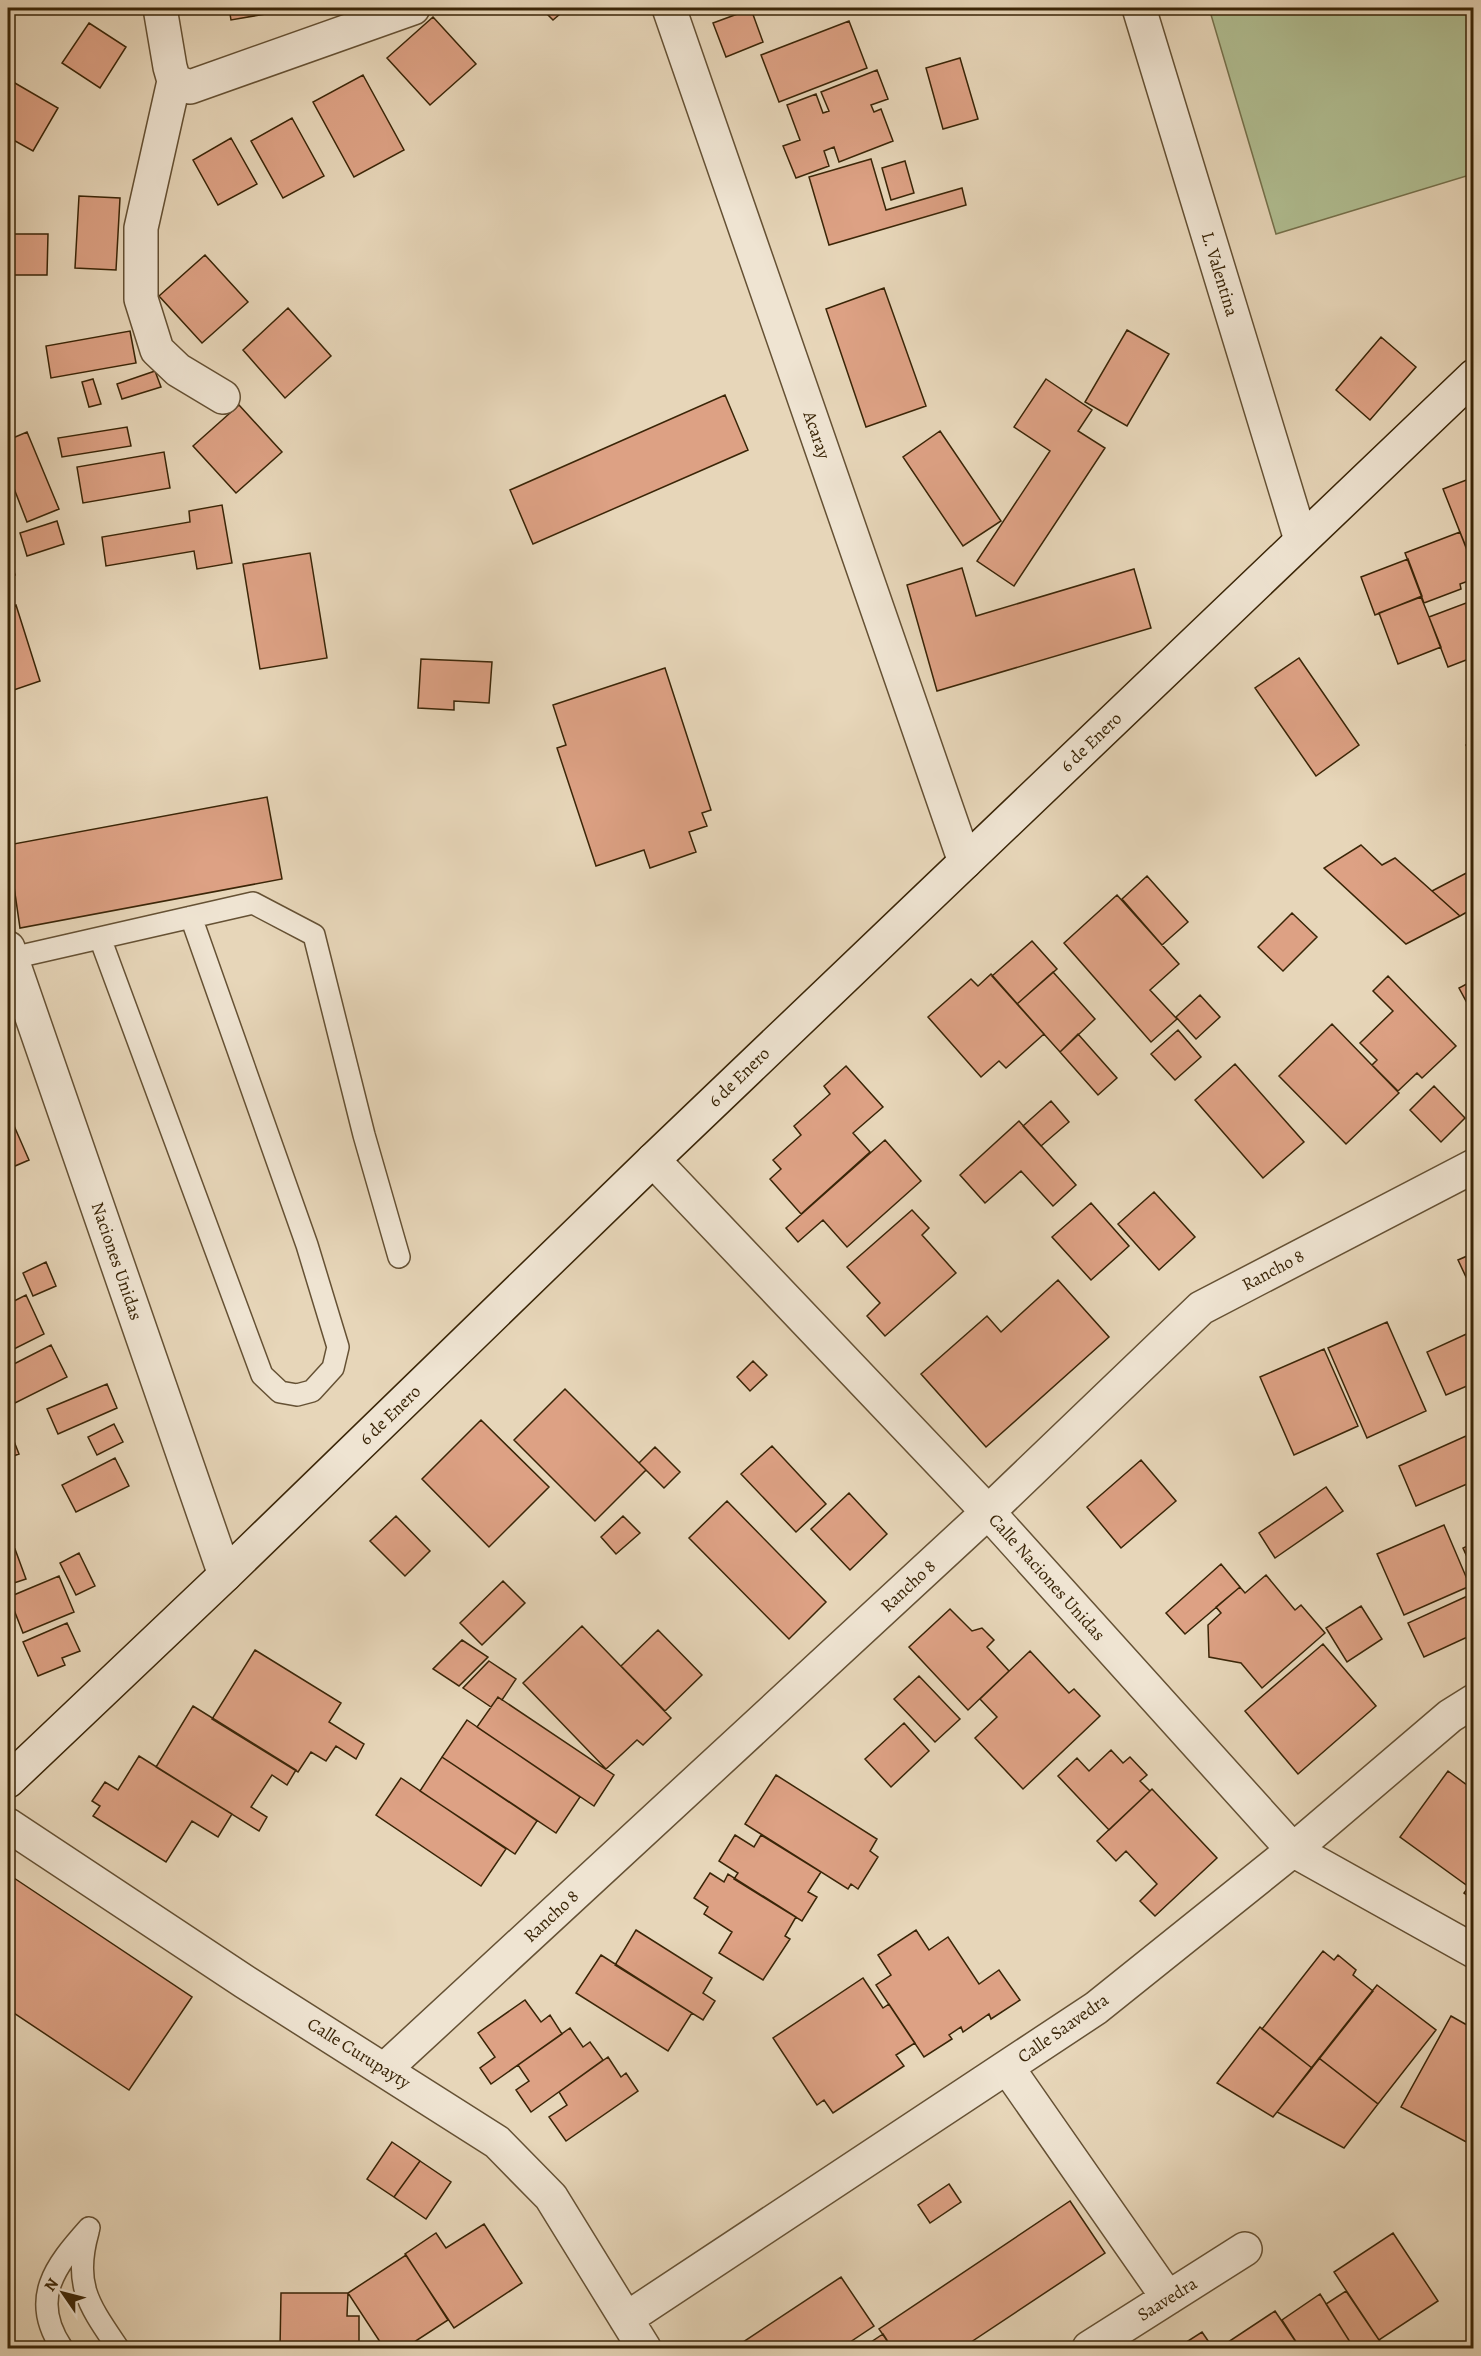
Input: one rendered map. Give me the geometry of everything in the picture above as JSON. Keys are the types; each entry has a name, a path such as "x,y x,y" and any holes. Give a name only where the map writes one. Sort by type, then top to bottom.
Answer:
{"street":[{"path":"160,8 174,81 141,228 141,299 157,351 178,370 223,396"},
{"path":"174,81 190,87 413,8"},
{"name":"Acaray","path":"669,8 965,862"},
{"name":"L. Valentina","path":"1139,8 1301,540"},
{"name":"6 de Enero","path":"8,1781 1473,376"},
{"name":"Naciones Unidas","path":"9,955 225,1575"},
{"name":"Calle Naciones Unidas","path":"653,1160 988,1512 1293,1850 1473,1951"},
{"name":"Rancho 8","path":"385,2069 988,1512 1201,1308 1473,1166"},
{"name":"Calle Saavedra","path":"626,2319 1096,2008 1293,1850 1450,1716 1473,1701"},
{"name":"Calle Curupayty","path":"8,1825 245,1982 497,2142 551,2197 644,2349"},
{"path":"1007,2067 1168,2298"},
{"name":"Saavedra","path":"1089,2349 1245,2249"}],"lane":[{"path":"9,955 100,938 253,903 314,935 364,1135 399,1257"},
{"path":"100,938 262,1376 280,1392 297,1395 312,1391 333,1368 338,1347 307,1245 191,917"},
{"path":"62,2349 52,2334 46,2304 50,2280 64,2256 89,2228 82,2251 81,2274 90,2306 118,2349"}],"green space":[{"path":"1209,8 1473,8 1473,174 1276,234"}],"building":[{"path":"229,8 271,8 271,13 231,20"},
{"path":"541,8 567,8 553,20"},
{"path":"751,9 763,42 726,57 713,23"},
{"path":"433,17 476,64 430,105 387,58"},
{"path":"849,21 867,68 779,102 761,55"},
{"path":"89,23 126,47 100,88 62,63"},
{"path":"960,58 978,119 943,129 926,68"},
{"path":"877,70 888,99 871,105 874,112 881,109 893,141 839,162 834,147 824,151 829,166 796,178 783,146 800,140 787,105 816,94 823,113 829,111 821,92"},
{"path":"363,75 404,150 354,177 313,102"},
{"path":"8,79 58,108 33,151 8,137"},
{"path":"292,118 324,176 283,198 251,141"},
{"path":"231,138 257,184 218,205 193,160"},
{"path":"871,159 886,210 962,188 966,205 829,245 809,177"},
{"path":"905,161 914,193 891,200 882,168"},
{"path":"79,196 120,198 116,270 75,268"},
{"path":"8,234 48,234 47,275 8,275"},
{"path":"205,255 248,302 202,343 159,296"},
{"path":"884,288 926,406 866,427 826,309"},
{"path":"288,308 331,356 285,398 243,350"},
{"path":"1127,330 1169,354 1127,426 1085,402"},
{"path":"130,331 136,363 51,378 46,346"},
{"path":"1381,337 1416,367 1370,420 1336,390"},
{"path":"155,371 161,387 122,399 117,384"},
{"path":"93,379 101,404 89,407 82,382"},
{"path":"1046,379 1092,410 1078,431 1105,448 1014,586 977,561 1050,451 1014,427"},
{"path":"725,395 748,450 533,544 510,490"},
{"path":"239,405 282,452 236,493 193,446"},
{"path":"127,427 131,446 62,457 58,438"},
{"path":"940,431 1001,521 963,546 903,457"},
{"path":"27,432 59,509 27,522 8,473 8,440"},
{"path":"164,452 170,488 83,503 77,467"},
{"path":"1474,477 1474,548 1467,550 1443,489"},
{"path":"222,505 232,563 197,569 194,551 106,566 102,537 190,522 189,511"},
{"path":"57,521 64,544 27,556 20,533"},
{"path":"1460,532 1474,567 1474,579 1460,584 1461,589 1424,603 1405,553"},
{"path":"1474,548 1474,567 1467,550"},
{"path":"8,550 15,575 8,577"},
{"path":"310,553 327,658 260,669 243,564"},
{"path":"1408,559 1422,596 1375,615 1361,577"},
{"path":"962,568 976,616 1134,569 1151,628 937,691 907,585"},
{"path":"1421,597 1441,647 1398,664 1379,613"},
{"path":"1474,600 1474,657 1448,667 1429,617"},
{"path":"16,605 40,681 8,692 8,608"},
{"path":"1299,658 1359,745 1316,776 1255,688"},
{"path":"421,659 492,662 489,703 454,701 454,710 418,708"},
{"path":"665,668 711,810 702,813 707,826 689,832 696,852 650,868 644,850 596,866 557,748 566,745 553,705"},
{"path":"1474,740 1474,760 1466,745"},
{"path":"267,797 282,879 20,928 8,845"},
{"path":"1361,845 1382,865 1395,858 1460,916 1406,944 1324,868"},
{"path":"1474,869 1474,908 1460,916 1432,891"},
{"path":"1147,876 1188,922 1162,945 1122,899"},
{"path":"1117,895 1179,964 1150,990 1177,1019 1151,1042 1064,943"},
{"path":"1292,913 1317,937 1283,971 1258,947"},
{"path":"1032,941 1057,969 1017,1004 992,976"},
{"path":"1053,972 1095,1019 1060,1052 1017,1004"},
{"path":"991,974 1044,1034 1006,1068 999,1061 981,1077 928,1017 971,979 978,986"},
{"path":"1388,976 1456,1046 1422,1078 1417,1073 1398,1091 1372,1065 1377,1060 1360,1043 1393,1011 1373,991"},
{"path":"1474,980 1474,1016 1459,988"},
{"path":"1200,995 1220,1017 1196,1039 1176,1017"},
{"path":"1332,1024 1399,1093 1346,1144 1279,1076"},
{"path":"1178,1030 1201,1057 1175,1080 1151,1054"},
{"path":"1078,1034 1117,1078 1098,1095 1060,1052"},
{"path":"1235,1064 1304,1142 1263,1178 1195,1100"},
{"path":"846,1066 883,1107 853,1133 870,1152 801,1214 770,1179 781,1169 773,1160 801,1135 794,1126 830,1094 824,1086"},
{"path":"1434,1086 1465,1118 1441,1142 1410,1110"},
{"path":"1051,1101 1069,1122 1041,1146 1023,1126"},
{"path":"8,1112 29,1160 8,1169"},
{"path":"1019,1121 1076,1185 1053,1206 1021,1171 985,1203 960,1175"},
{"path":"885,1140 921,1181 847,1247 823,1220 798,1242 786,1228"},
{"path":"1154,1192 1195,1237 1159,1270 1118,1224"},
{"path":"1091,1203 1129,1246 1091,1280 1052,1237"},
{"path":"912,1210 929,1228 922,1235 956,1273 885,1336 867,1316 880,1303 847,1267"},
{"path":"1474,1253 1474,1294 1458,1260"},
{"path":"46,1262 56,1286 33,1296 23,1273"},
{"path":"1058,1280 1109,1337 986,1447 921,1374 987,1316 1001,1332"},
{"path":"26,1295 44,1334 8,1352 8,1304"},
{"path":"1387,1322 1426,1411 1367,1438 1328,1348"},
{"path":"1473,1331 1474,1383 1446,1395 1427,1352"},
{"path":"51,1345 67,1377 15,1403 8,1388 8,1367"},
{"path":"1324,1349 1358,1426 1294,1455 1260,1377"},
{"path":"753,1361 767,1375 750,1391 737,1377"},
{"path":"107,1384 117,1408 58,1434 47,1409"},
{"path":"565,1389 646,1470 595,1521 514,1440"},
{"path":"481,1420 549,1487 489,1547 422,1479"},
{"path":"114,1424 123,1442 97,1455 88,1437"},
{"path":"8,1426 19,1454 8,1458"},
{"path":"1466,1436 1474,1452 1474,1481 1416,1506 1399,1466"},
{"path":"772,1446 826,1504 796,1532 741,1474"},
{"path":"655,1447 680,1472 664,1488 639,1463"},
{"path":"115,1458 129,1486 76,1512 62,1485"},
{"path":"1141,1460 1176,1501 1121,1548 1087,1507"},
{"path":"1326,1487 1343,1511 1275,1558 1259,1533"},
{"path":"849,1493 887,1534 850,1570 811,1529"},
{"path":"727,1501 826,1602 789,1639 689,1538"},
{"path":"396,1516 430,1551 405,1576 370,1541"},
{"path":"623,1516 640,1533 616,1554 601,1537"},
{"path":"1444,1525 1470,1586 1404,1615 1377,1554"},
{"path":"1474,1543 1474,1572 1463,1548"},
{"path":"15,1549 26,1579 8,1585 8,1552"},
{"path":"79,1553 95,1586 76,1595 60,1563"},
{"path":"1221,1564 1240,1587 1185,1634 1166,1613"},
{"path":"1266,1575 1295,1610 1301,1605 1325,1633 1262,1688 1241,1663 1209,1657 1208,1625 1221,1613 1216,1607 1240,1587 1245,1593"},
{"path":"59,1576 74,1612 23,1633 9,1597"},
{"path":"503,1581 525,1603 482,1645 460,1623"},
{"path":"1474,1593 1474,1634 1424,1657 1408,1623"},
{"path":"1361,1606 1382,1639 1347,1662 1326,1628"},
{"path":"950,1609 972,1631 982,1628 994,1640 987,1647 1009,1671 968,1710 909,1647"},
{"path":"67,1623 80,1651 62,1658 65,1665 38,1676 23,1642"},
{"path":"582,1626 671,1718 643,1745 637,1740 606,1769 523,1683"},
{"path":"8,1629 14,1645 8,1647"},
{"path":"658,1630 702,1675 665,1711 621,1666"},
{"path":"462,1640 488,1657 459,1686 433,1669"},
{"path":"1323,1644 1376,1706 1298,1774 1245,1711"},
{"path":"255,1650 341,1703 329,1722 364,1744 356,1759 336,1746 326,1761 311,1752 298,1772 212,1719"},
{"path":"1030,1651 1069,1693 1074,1689 1100,1716 1023,1789 975,1738 997,1717 980,1699"},
{"path":"489,1661 516,1679 502,1700 498,1697 491,1707 463,1688"},
{"path":"919,1676 960,1719 935,1742 894,1699"},
{"path":"498,1697 614,1775 594,1806 477,1727"},
{"path":"193,1706 296,1770 287,1785 272,1775 251,1807 267,1817 259,1831 156,1767"},
{"path":"467,1720 580,1797 556,1833 442,1757"},
{"path":"904,1723 929,1751 891,1787 865,1759"},
{"path":"1111,1750 1123,1763 1130,1757 1147,1775 1140,1781 1150,1791 1109,1830 1058,1776 1077,1758 1089,1771"},
{"path":"139,1756 232,1814 218,1837 192,1821 166,1862 93,1816 100,1806 92,1801 105,1782 118,1790"},
{"path":"442,1757 537,1821 515,1854 420,1791"},
{"path":"1448,1771 1471,1788 1474,1785 1474,1880 1469,1887 1400,1837"},
{"path":"776,1775 877,1839 870,1851 878,1857 858,1889 851,1884 848,1889 745,1824"},
{"path":"401,1778 506,1849 481,1886 376,1815"},
{"path":"1152,1789 1217,1858 1155,1916 1140,1901 1157,1884 1126,1851 1116,1861 1097,1841"},
{"path":"735,1835 754,1847 761,1835 821,1872 808,1892 817,1897 802,1921 734,1879 738,1873 719,1861"},
{"path":"710,1873 724,1882 728,1874 796,1917 785,1936 790,1939 763,1980 719,1953 732,1932 704,1914 708,1907 694,1898"},
{"path":"8,1874 192,1997 129,2090 8,2009"},
{"path":"1474,1880 1474,1900 1464,1893"},
{"path":"636,1930 712,1978 703,1993 715,2001 703,2020 615,1965"},
{"path":"916,1930 929,1950 948,1937 979,1984 999,1970 1020,2000 991,2019 989,2014 963,2032 961,2027 949,2035 952,2039 924,2057 876,1985 891,1975 878,1955"},
{"path":"1323,1951 1334,1960 1338,1955 1356,1970 1353,1975 1373,1991 1312,2068 1262,2029"},
{"path":"601,1955 692,2013 668,2051 576,1993"},
{"path":"863,1978 883,2008 889,2004 915,2043 896,2055 904,2066 833,2113 824,2100 817,2105 773,2038"},
{"path":"1377,1985 1436,2030 1378,2104 1319,2058"},
{"path":"525,2000 541,2022 550,2015 562,2034 491,2084 480,2068 495,2057 478,2033"},
{"path":"1451,2016 1474,2029 1474,2137 1470,2144 1401,2107"},
{"path":"1260,2027 1312,2068 1273,2117 1217,2083"},
{"path":"570,2028 583,2047 590,2042 603,2060 531,2112 516,2090 529,2081 518,2065"},
{"path":"608,2057 621,2077 626,2073 638,2091 566,2141 549,2117 567,2105 559,2092"},
{"path":"1319,2058 1378,2104 1344,2148 1277,2112"},
{"path":"392,2142 420,2161 394,2197 367,2179"},
{"path":"1474,2147 1474,2163 1467,2159"},
{"path":"420,2161 451,2182 426,2219 394,2197"},
{"path":"949,2184 961,2202 930,2223 918,2205"},
{"path":"1070,2201 1105,2253 962,2348 892,2348 879,2329"},
{"path":"484,2224 522,2283 454,2328 405,2254 436,2233 446,2248"},
{"path":"1393,2233 1438,2301 1379,2340 1334,2272"},
{"path":"406,2255 448,2320 405,2348 384,2348 348,2293"},
{"path":"841,2277 874,2326 841,2348 734,2348"},
{"path":"1346,2291 1384,2348 1355,2348 1350,2342 1326,2304"},
{"path":"281,2293 348,2293 347,2316 359,2316 359,2348 280,2348"},
{"path":"1320,2294 1350,2342 1340,2348 1300,2348 1282,2320"},
{"path":"1275,2311 1300,2348 1219,2348"},
{"path":"1202,2332 1213,2348 1177,2348"},
{"path":"883,2334 892,2348 862,2348"}]}
